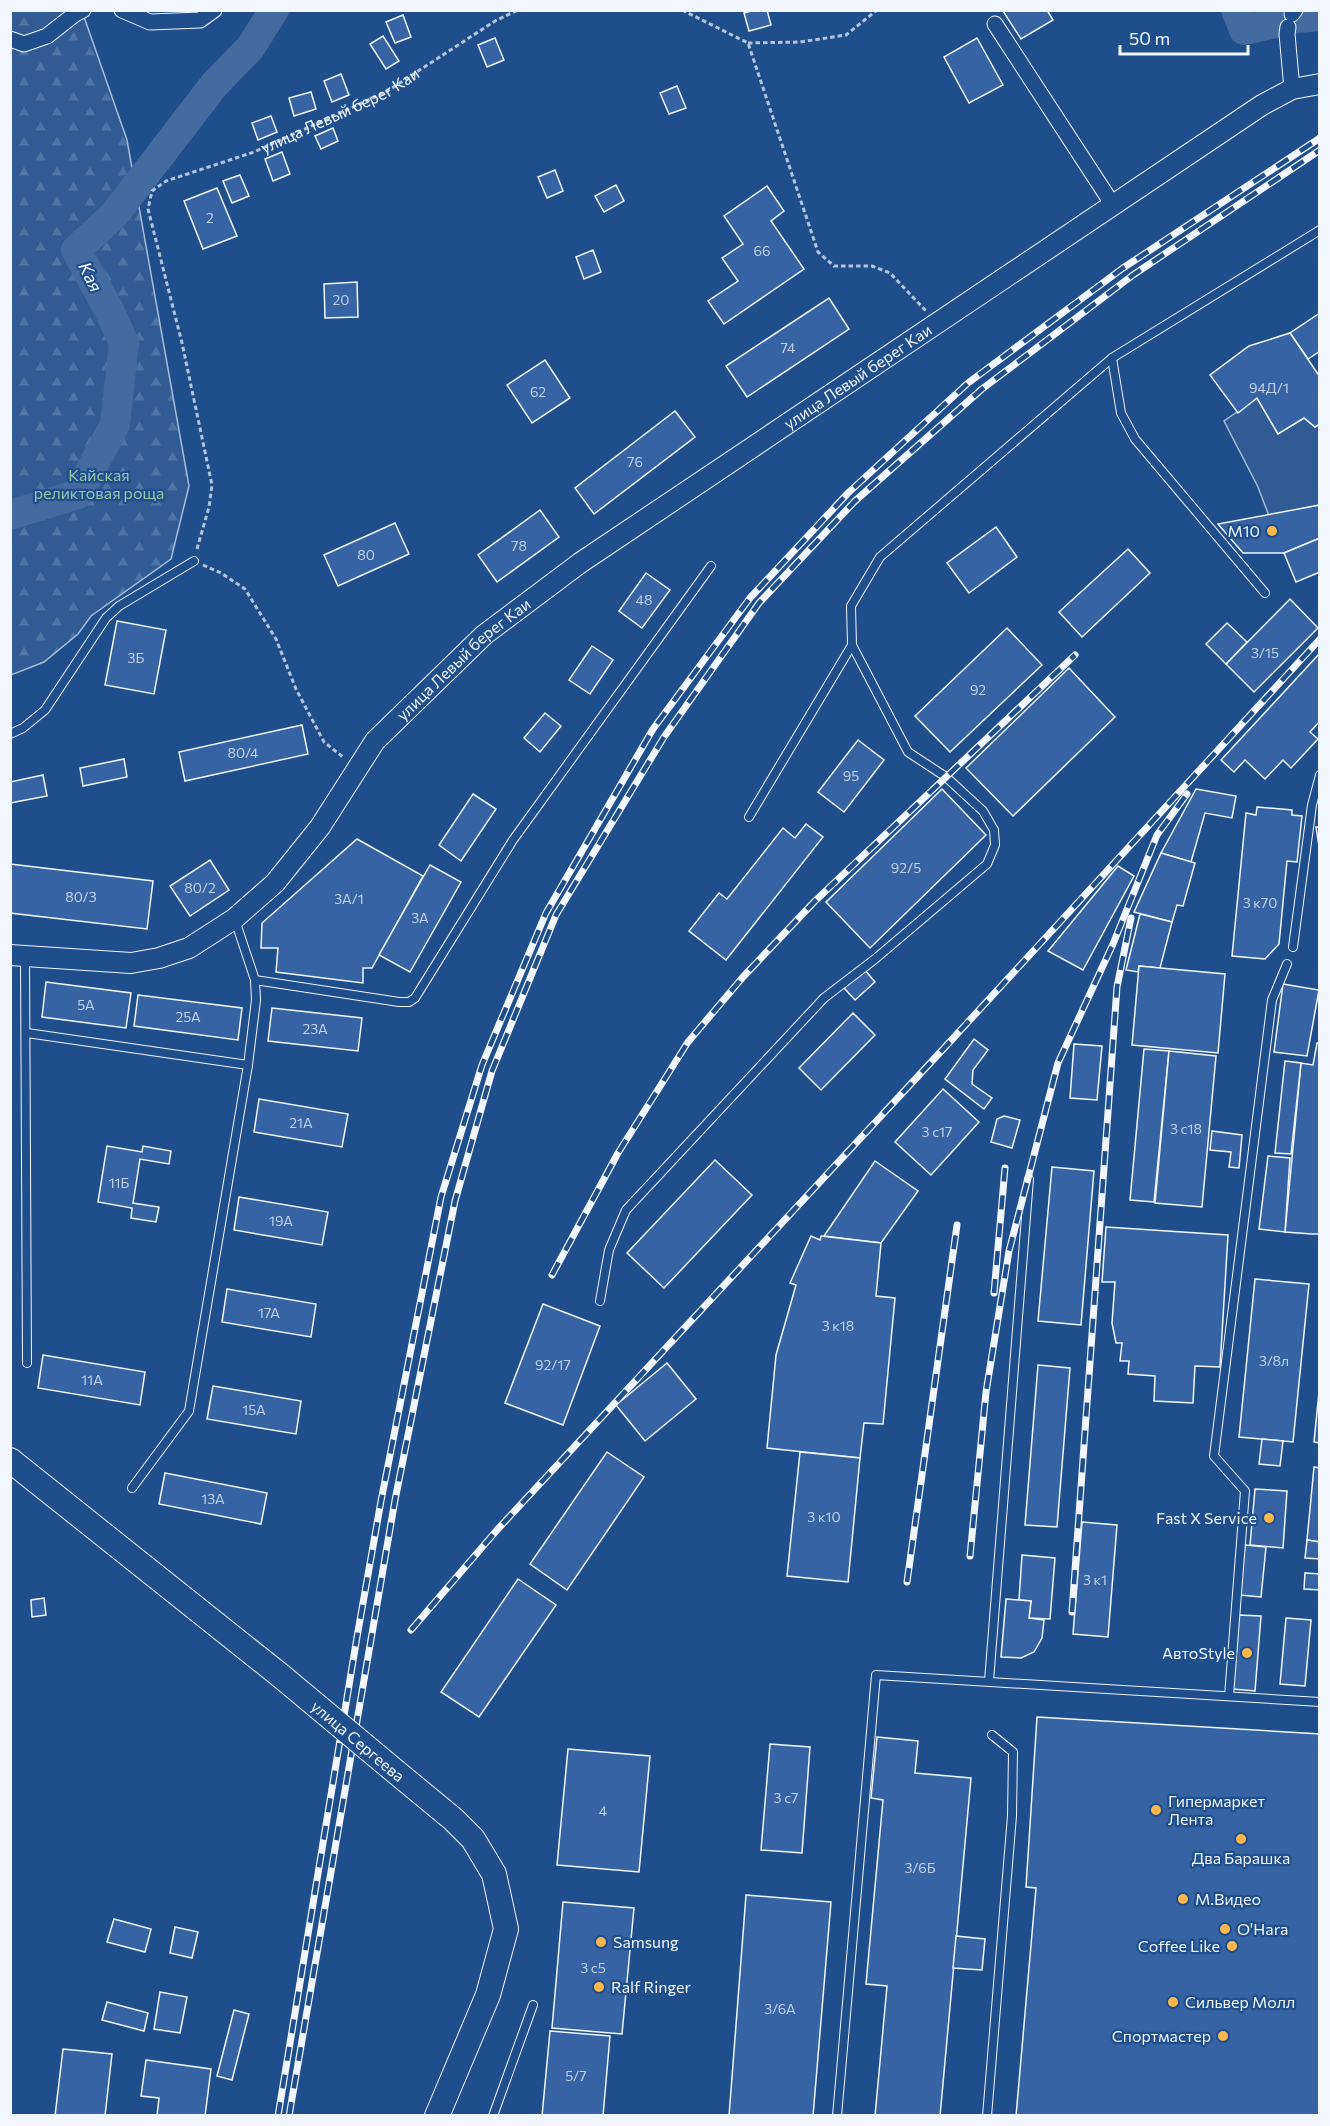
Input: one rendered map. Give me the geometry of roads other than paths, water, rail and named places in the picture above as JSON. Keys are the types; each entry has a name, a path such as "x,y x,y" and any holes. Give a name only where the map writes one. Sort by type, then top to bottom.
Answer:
{"main road":[{"name":"улица Сергеева","path":"10,1460 281,1676 453,1819 473,1839 494,1874 506,1929 488,1995 437,2115"}],"street":[{"path":"10,39 24,44 46,36 82,10"},
{"path":"122,10 150,22 200,20 214,10"},
{"path":"1291,21 1292,89"},
{"path":"995,24 1113,205"},
{"name":"улица Левый берег Каи","path":"18,956 130,963 159,958 189,948 234,919 275,883 320,827 375,741 484,635 580,564 1262,105 1292,89 1320,84"}],"lane":[{"path":"600,1301 609,1250 626,1210 824,998 875,959 987,864 995,845 994,830 982,811 945,777 908,752 852,645 851,606 880,557 1112,358 1320,230"},
{"path":"1112,358 1121,413 1135,439 1265,593"},
{"path":"10,734 23,728 45,710 106,618 118,606 194,561"},
{"path":"255,980 399,1002 409,1002 415,998 513,840 711,566"},
{"path":"749,817 852,645"},
{"path":"1293,947 1312,805 1320,775"},
{"path":"132,1488 189,1411 248,1065 256,1000 255,980 234,919"},
{"path":"18,956 27,1033 27,1362"},
{"path":"1229,1696 1245,1491 1215,1456 1272,1000 1287,964"},
{"path":"27,1033 248,1065"},
{"path":"989,1681 1029,1179"},
{"path":"837,2115 876,1675 1320,1702"},
{"path":"987,2115 1012,1816 1013,1752 992,1735"},
{"path":"493,2115 533,2005"}],"waterway":[{"name":"Кая","path":"10,515 78,494 115,424 124,343 109,310 76,250 114,215 214,85 250,48 274,10"},
{"name":"Кая","path":"1236,10 1244,30 1298,18 1320,16"}],"railway":[{"path":"278,2116 381,1501 441,1197 482,1065 546,913 653,729 750,598 848,493 968,383 1123,268 1320,138"},
{"path":"289,2116 395,1500 455,1201 492,1071 556,915 664,737 759,603 855,501 982,389 1133,275 1320,150"},
{"path":"411,1630 497,1530 1320,639"},
{"path":"552,1275 618,1153 688,1042 743,977 814,902 1075,655"},
{"path":"970,1556 986,1392 1009,1251 1058,1063 1113,944 1157,835 1187,794"},
{"path":"1072,1612 1117,987 1131,918"},
{"path":"994,1293 1005,1168"},
{"path":"907,1582 957,1225"}],"place":[{"name":"M10","path":"1272,531"},
{"name":"Fast X Service","path":"1269,1518"},
{"name":"АвтоStyle","path":"1247,1653"},
{"name":"Гипермаркет Лента","path":"1156,1810"},
{"name":"Два Барашка","path":"1241,1839"},
{"name":"М.Видео","path":"1183,1899"},
{"name":"O'Hara","path":"1225,1929"},
{"name":"Samsung","path":"601,1942"},
{"name":"Coffee Like","path":"1232,1946"},
{"name":"Ralf Ringer","path":"599,1987"},
{"name":"Сильвер Молл","path":"1173,2002"},
{"name":"Спортмастер","path":"1223,2036"}],"park label":[{"name":"Кайская реликтовая роща","path":"99,484"}]}
